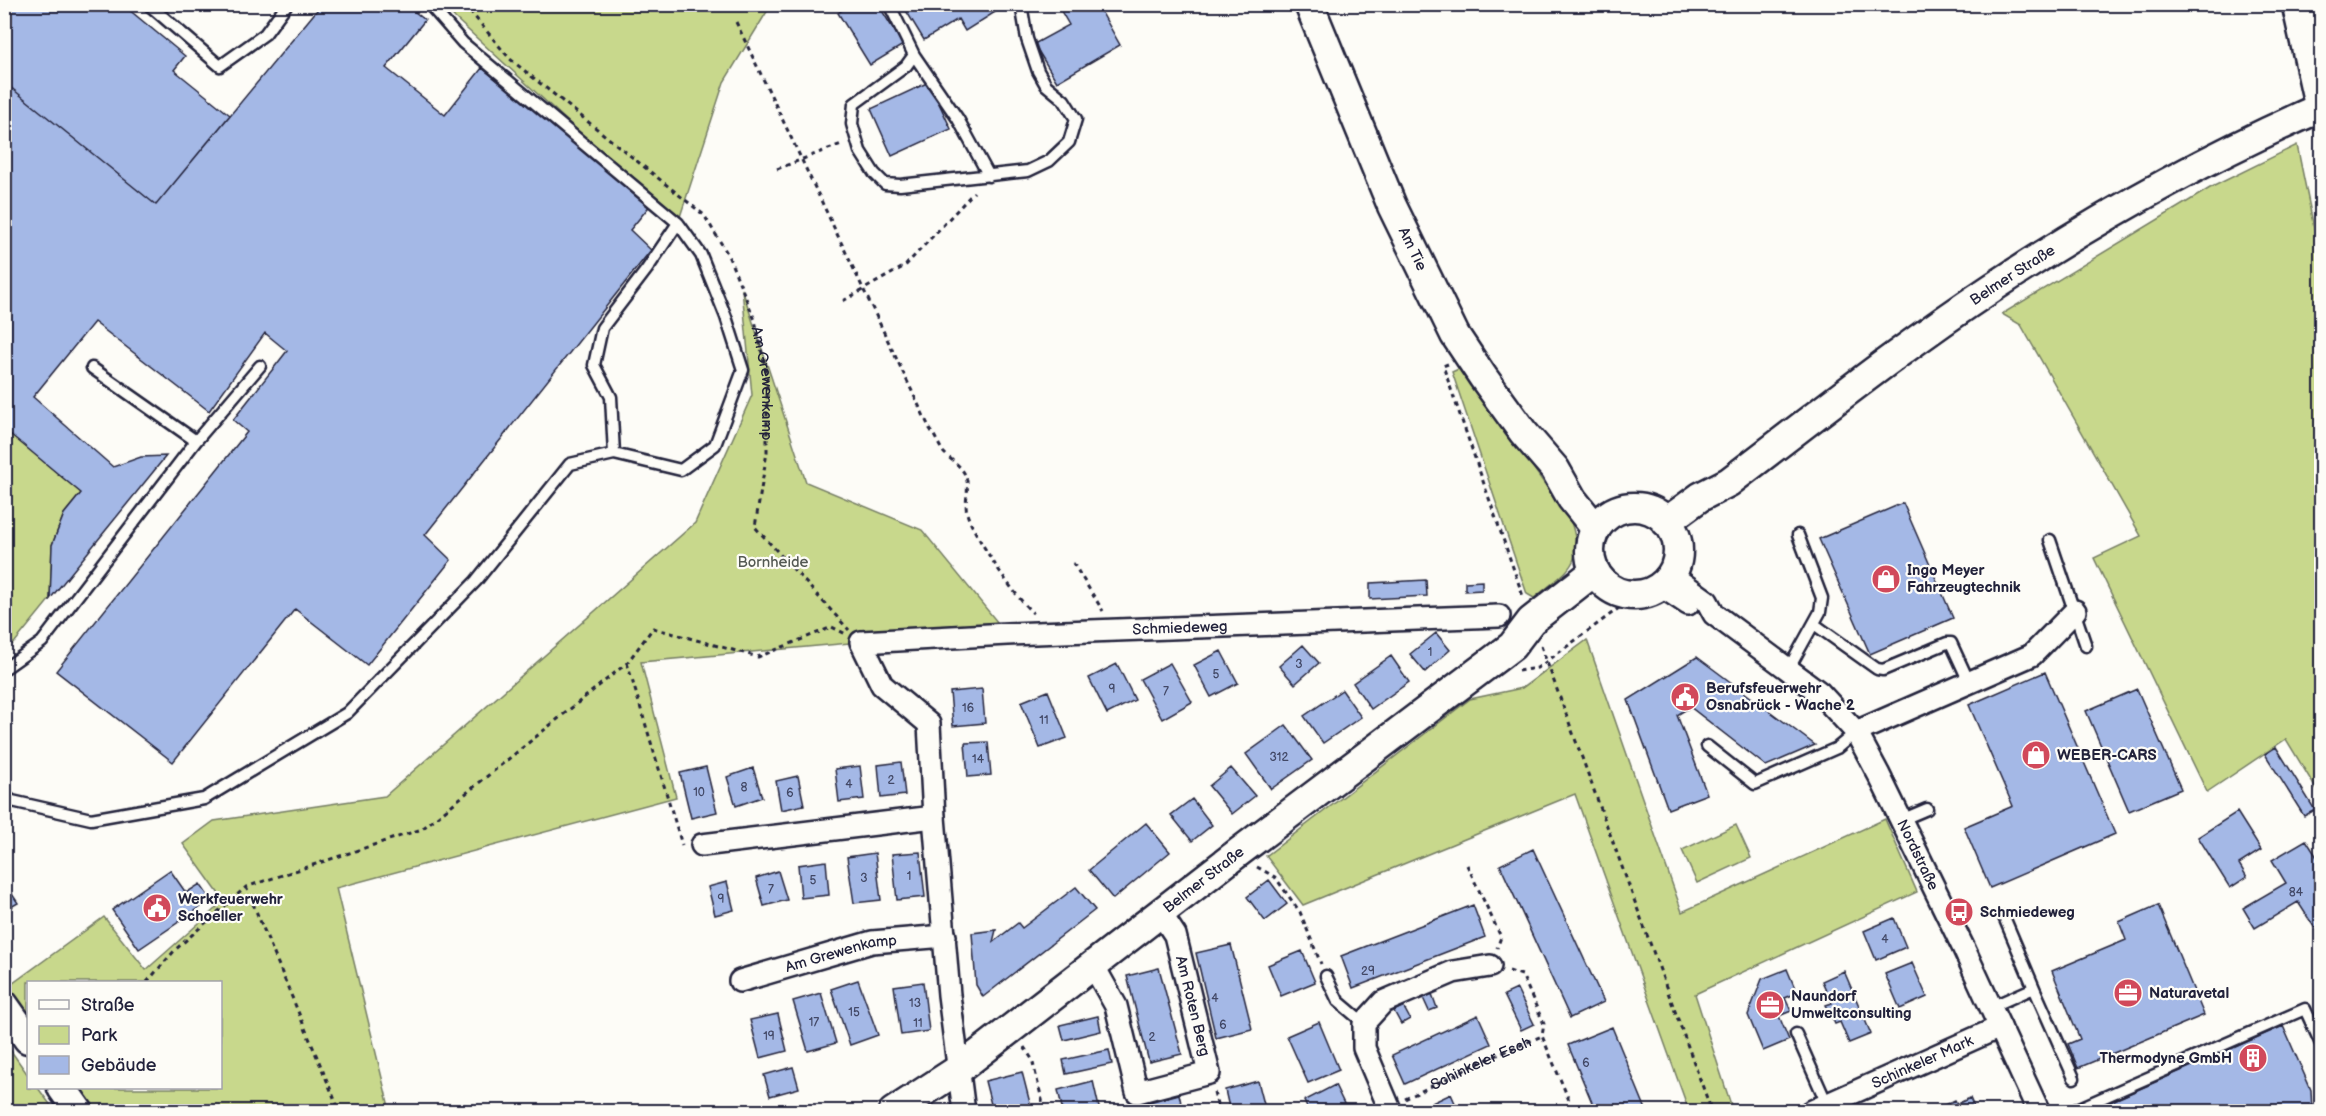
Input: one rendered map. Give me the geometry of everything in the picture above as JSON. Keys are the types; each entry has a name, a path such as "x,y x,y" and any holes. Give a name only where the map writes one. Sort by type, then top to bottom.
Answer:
{"highway":[{"path":"2299,4 2322,107"}],"street":[{"name":"Am Tie","path":"1309,4 1392,206 1455,335 1523,432 1555,469 1572,499 1602,523"},
{"name":"Belmer Straße","path":"1671,528 1708,508 1729,482 1905,348 2068,239 2154,190 2322,107"},
{"path":"1631,507 1644,508 1658,514 1671,528 1678,550 1677,561 1666,580 1648,593 1633,595 1612,590 1600,578 1590,559 1590,544 1602,523 1616,511 1631,507"},
{"name":"Belmer Straße","path":"893,1112 959,1069 1239,852 1528,654 1532,621 1600,578"},
{"name":"Nordstraße","path":"1666,580 1684,602 1697,610 1714,614 1820,693 1856,732 1996,1017 2039,1112"},
{"name":"Nordstraße","path":"1666,580 1707,601 1714,614"},
{"path":"1856,732 2032,655 2075,611"},
{"name":"Schmiedeweg","path":"861,642 1007,634 1499,615"},
{"path":"861,642 882,685 928,724 949,996 964,1112"},
{"path":"702,845 934,817"},
{"name":"Am Roten Berg","path":"1093,965 1116,1006 1137,1092 1209,1072 1175,935 1161,914"},
{"name":"Am Grewenkamp","path":"740,981 872,942 945,936"},
{"path":"1390,1109 1364,1048 1364,1023 1383,1002 1453,972 1490,966"},
{"path":"4,1005 27,1038"},
{"name":"Schinkeler Mark","path":"1819,1108 1996,1017"},
{"path":"63,1089 79,1112"}],"lane":[{"path":"148,4 219,66 265,34 287,4"},
{"path":"4,795 12,801 92,819 204,799 347,714 476,581 570,465 614,454 681,470 715,445 743,370 726,317 701,255 678,223 463,43 429,4"},
{"path":"889,4 914,55 958,118 989,176"},
{"path":"914,55 906,66 854,104 852,124 856,138 874,173 885,184 900,185 1028,171 1050,161 1069,142 1076,119 1064,100 1046,85 1038,71 1027,39 1021,4"},
{"path":"614,454 611,397 594,365 602,328 647,269 678,223"},
{"path":"4,669 42,642 196,441 260,366"},
{"path":"92,368 196,441"},
{"path":"1788,670 1820,612 1822,598 1798,535"},
{"path":"2050,540 2086,646"},
{"path":"1814,624 1877,669 1883,670 1951,643 1969,682"},
{"path":"1707,746 1755,784 1837,748 1856,732"},
{"path":"1901,820 1927,809"},
{"path":"2004,917 2074,1078"},
{"path":"1326,976 1338,1001 1364,1023"},
{"path":"1996,1017 2034,988"},
{"path":"2078,1112 2077,1109 2305,1009 2322,1046"},
{"path":"1796,1034 1819,1108"}],"path":[{"name":"Am Grewenkamp","path":"464,4 510,59 705,215 727,253 755,320 767,377 767,452 755,527 861,642"},
{"path":"736,22 930,429 944,452 957,463 965,475 968,487 966,511 971,526 1022,601 1031,612 1037,615"},
{"path":"777,169 856,138"},
{"path":"843,301 905,266 989,176"},
{"path":"1468,355 1443,366 1524,600"},
{"path":"1073,563 1106,615 1095,615"},
{"path":"1684,602 1677,612 1657,604 1619,608 1528,654 1712,1112"},
{"path":"148,981 176,949 246,887 422,829 627,663 653,628 758,657 832,627 861,642"},
{"path":"627,663 683,850 702,845"},
{"path":"1239,852 1254,865 1275,877 1300,912 1326,976"},
{"path":"1467,865 1501,937 1490,966"},
{"path":"246,887 340,1112"},
{"name":"Schinkeler Esch","path":"1490,966 1522,975 1544,1024 1542,1036 1574,1112"},
{"path":"1011,1029 1032,1059 1045,1112"},
{"name":"Schinkeler Esch","path":"1390,1109 1474,1065 1542,1036"}],"green space":[{"path":"444,5 771,5 724,82 678,223 455,18"},
{"path":"2297,145 2322,267 2321,797 2286,739 2207,792 2094,558 2141,536 2021,325 2002,314 2210,188"},
{"name":"Bornheide","path":"742,289 806,482 922,530 1007,634 861,642 641,662 676,797 336,888 390,1111 92,1111 76,1089 222,1089 222,981 27,981 27,1020 5,989 104,917 146,970 224,901 183,844 214,821 385,796 695,523 752,395"},
{"path":"1463,367 1571,522 1576,549 1574,559 1563,574 1534,598 1527,594 1452,372"},
{"path":"5,429 81,493 64,514 52,545 50,599 15,642 5,650"},
{"path":"1587,640 1682,912 1885,819 1917,892 1695,994 1733,1111 1689,1111 1575,794 1303,905 1266,856 1470,699 1522,688"},
{"path":"1736,825 1751,858 1697,883 1682,850"},
{"path":"4,1041 27,1074 27,1089 39,1089 55,1111 5,1111"}],"building":[{"path":"4,4 122,4 185,56 174,70 230,115 156,205 4,82"},
{"path":"322,4 405,4 425,20 386,68 445,115 482,68 652,203 630,230 651,250 425,535 451,560 367,665 295,609 173,762 56,671 247,432 233,420 287,351 265,333 209,411 94,322 33,397 113,467 141,457 166,456 50,599 52,545 64,514 81,493 4,429 4,82 156,205"},
{"path":"851,4 878,4 903,45 870,65 838,13"},
{"path":"902,4 1008,4 965,31 958,19 924,40"},
{"path":"1057,4 1097,4 1120,45 1057,82 1034,44 1069,25"},
{"path":"929,82 951,129 892,156 871,109"},
{"name":"Ingo Meyer Fahrzeugtechnik","path":"1903,503 1953,618 1870,654 1819,539"},
{"path":"1426,580 1427,596 1370,599 1370,583"},
{"path":"1482,581 1482,590 1465,591 1465,582"},
{"path":"1436,633 1450,650 1425,672 1410,654"},
{"path":"1303,645 1319,663 1295,684 1279,666"},
{"path":"1221,651 1238,683 1211,697 1194,665"},
{"path":"1391,656 1409,682 1371,709 1353,683"},
{"path":"1697,657 1815,745 1766,766 1690,707 1677,715 1707,794 1668,809 1628,700"},
{"path":"1170,663 1192,702 1162,719 1140,679"},
{"path":"1117,664 1135,700 1107,714 1089,678"},
{"name":"WEBER-CARS","path":"2045,672 2115,834 1990,888 1964,827 2013,806 1969,705"},
{"path":"982,689 985,723 953,726 950,692"},
{"path":"2137,689 2181,789 2129,811 2086,711"},
{"path":"1342,690 1361,717 1323,743 1304,716"},
{"path":"1048,691 1067,738 1040,748 1021,702"},
{"path":"1286,725 1312,760 1271,789 1246,754"},
{"path":"988,742 991,775 968,777 965,743"},
{"path":"2276,747 2315,810 2304,816 2265,754"},
{"path":"901,762 905,795 881,798 878,765"},
{"path":"860,766 864,799 839,802 835,769"},
{"path":"706,767 717,812 691,818 680,773"},
{"path":"753,768 762,797 736,806 727,777"},
{"path":"1231,768 1255,796 1232,814 1209,786"},
{"path":"798,776 804,805 781,810 776,781"},
{"path":"1192,799 1212,825 1192,841 1171,815"},
{"path":"2237,812 2261,850 2239,864 2247,877 2230,888 2198,837"},
{"path":"1146,823 1170,852 1113,899 1089,870"},
{"path":"2306,840 2322,865 2322,927 2316,930 2298,902 2255,928 2243,908 2286,883 2272,860"},
{"path":"1533,849 1604,1002 1570,1018 1500,865"},
{"path":"920,852 925,897 897,900 892,854"},
{"path":"875,853 881,900 854,903 847,857"},
{"path":"826,861 829,895 801,898 798,865"},
{"path":"170,870 186,893 200,884 211,900 139,949 112,910"},
{"path":"778,871 787,900 764,906 756,878"},
{"path":"1269,880 1287,904 1265,921 1247,897"},
{"path":"4,882 18,903 4,911"},
{"path":"727,882 734,910 715,915 708,887"},
{"path":"1076,887 1095,910 983,997 976,985 972,933 996,930 993,942 1018,923 1022,928"},
{"path":"1473,905 1485,937 1353,988 1341,956"},
{"name":"Naturavetal","path":"2158,905 2204,1015 2078,1068 2068,1044 2080,1039 2052,971 2126,940 2119,922"},
{"path":"1894,918 1906,947 1876,960 1864,931"},
{"path":"1231,945 1252,1029 1216,1038 1196,953"},
{"path":"1302,951 1315,982 1281,996 1268,965"},
{"path":"1912,963 1927,997 1900,1009 1885,974"},
{"path":"1159,968 1182,1054 1149,1062 1127,976"},
{"name":"Naundorf Umweltconsulting","path":"1787,969 1797,993 1785,998 1791,1011 1779,1016 1789,1040 1763,1051 1748,1015 1762,979"},
{"path":"1844,971 1871,1034 1849,1043 1840,1022 1835,1024 1826,1005 1832,1003 1822,981"},
{"path":"858,980 878,1035 850,1045 831,989"},
{"path":"923,982 929,1031 901,1035 894,986"},
{"path":"1517,989 1534,1024 1521,1030 1504,995"},
{"path":"821,993 836,1043 808,1051 793,1001"},
{"path":"1432,994 1437,1008 1429,1011 1423,998"},
{"path":"1403,1006 1410,1019 1401,1024 1394,1011"},
{"path":"778,1014 787,1051 760,1058 750,1020"},
{"path":"1478,1015 1491,1044 1405,1084 1392,1055"},
{"path":"1098,1016 1101,1031 1064,1040 1060,1025"},
{"path":"1319,1022 1339,1070 1308,1083 1287,1036"},
{"name":"Thermodyne GmbH","path":"2283,1026 2311,1090 2312,1112 2087,1112"},
{"path":"1612,1027 1647,1112 1596,1112 1568,1045"},
{"path":"1109,1050 1112,1064 1066,1074 1063,1060"},
{"path":"793,1067 799,1088 770,1096 764,1075"},
{"path":"1022,1072 1032,1111 993,1112 985,1081"},
{"path":"1093,1081 1100,1112 1063,1112 1058,1090"},
{"path":"1258,1081 1266,1112 1230,1112 1225,1090"},
{"path":"1335,1085 1348,1112 1309,1112 1304,1101"},
{"path":"1179,1094 1183,1112 1148,1112 1146,1103"},
{"path":"1451,1094 1459,1112 1415,1112 1415,1111"},
{"path":"1970,1098 1976,1112 1945,1112 1942,1106 1955,1100 1957,1104"}],"place":[{"name":"Ingo Meyer Fahrzeugtechnik","path":"1886,579"},
{"name":"Berufsfeuerwehr Osnabrück - Wache 2","path":"1685,697"},
{"name":"WEBER-CARS","path":"2036,755"},
{"name":"Werkfeuerwehr Schoeller","path":"157,908"},
{"name":"Schmiedeweg","path":"1959,912"},
{"name":"Naturavetal","path":"2128,993"},
{"name":"Naundorf Umweltconsulting","path":"1770,1005"},
{"name":"Thermodyne GmbH","path":"2253,1058"}]}
